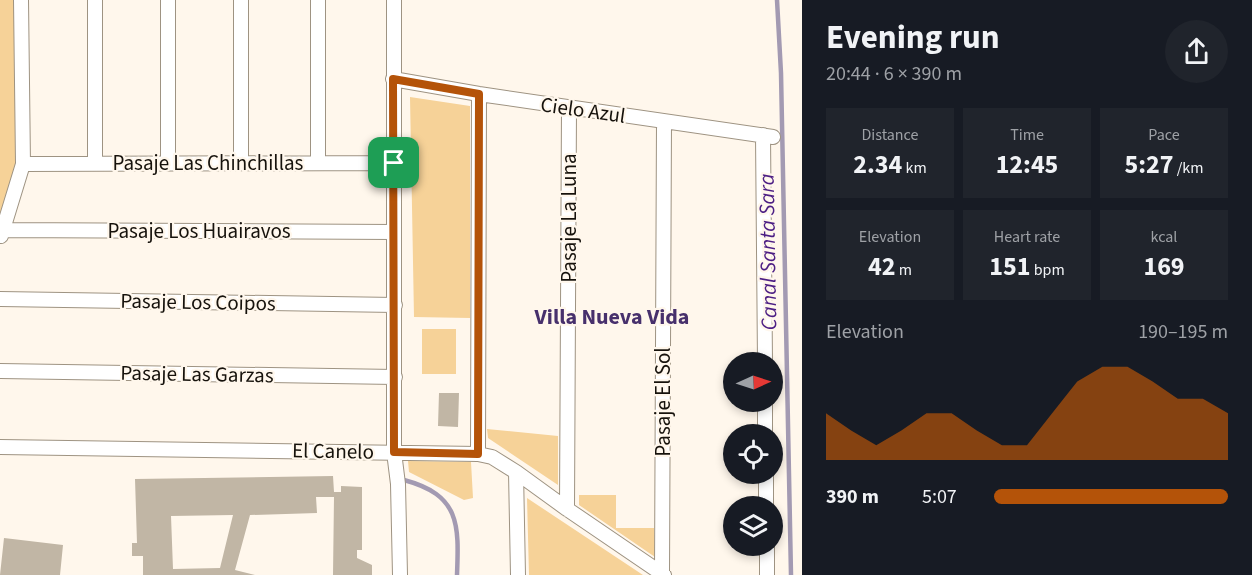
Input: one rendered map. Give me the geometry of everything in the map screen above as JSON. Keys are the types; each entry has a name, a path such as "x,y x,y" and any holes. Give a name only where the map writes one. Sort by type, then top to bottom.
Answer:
{"street":[{"path":"2,234 23,164 21,0"},
{"path":"95,0 95,164"},
{"path":"168,0 168,163"},
{"path":"241,0 241,163"},
{"path":"318,0 318,163"},
{"path":"394,0 394,452 398,484 400,575"},
{"name":"Cielo Azul","path":"393,79 569,108 768,136 765,352"},
{"path":"478,454 479,94"},
{"name":"Pasaje La Luna","path":"567,509 569,108"},
{"name":"Pasaje El Sol","path":"663,575 664,122"},
{"name":"Pasaje Las Chinchillas","path":"23,164 394,163"},
{"name":"Pasaje Los Huairavos","path":"2,234 394,232"},
{"name":"Pasaje Los Coipos","path":"0,299 395,305"},
{"name":"Pasaje Las Garzas","path":"0,371 394,377"},
{"name":"El Canelo","path":"0,447 478,454 492,457 516,472 663,575"},
{"path":"516,472 518,575"},
{"path":"766,556 767,575"}],"shaded area":[{"path":"0,0 14,0 18,164 0,217"},
{"path":"410,97 470,106 470,318 414,317"},
{"path":"422,329 456,329 456,374 422,374"},
{"path":"487,429 558,436 558,485 488,438"},
{"path":"408,461 471,462 473,498 464,500 409,472"},
{"path":"579,495 616,495 616,528 654,528 655,557 579,505"},
{"path":"527,498 643,575 529,575"}],"building":[{"path":"439,393 459,393 458,427 438,426"},
{"path":"333,476 334,492 341,492 341,486 362,487 362,550 357,550 357,558 372,565 372,575 333,575 334,497 316,497 317,513 250,515 235,570 255,575 143,575 143,556 132,556 132,543 137,543 135,479","holes":["233,515 220,568 173,569 171,516"]},
{"path":"4,538 63,545 60,575 0,575"}],"waterway":[{"name":"Canal Santa Sara","path":"777,0 781,73 791,575"},
{"path":"404,480 422,486 446,503 456,526 457,575"}],"district":[{"name":"Villa Nueva Vida","path":"612,316"}],"route":[{"path":"393,79 479,94 478,454 394,452 394,163 393,79"}]}
